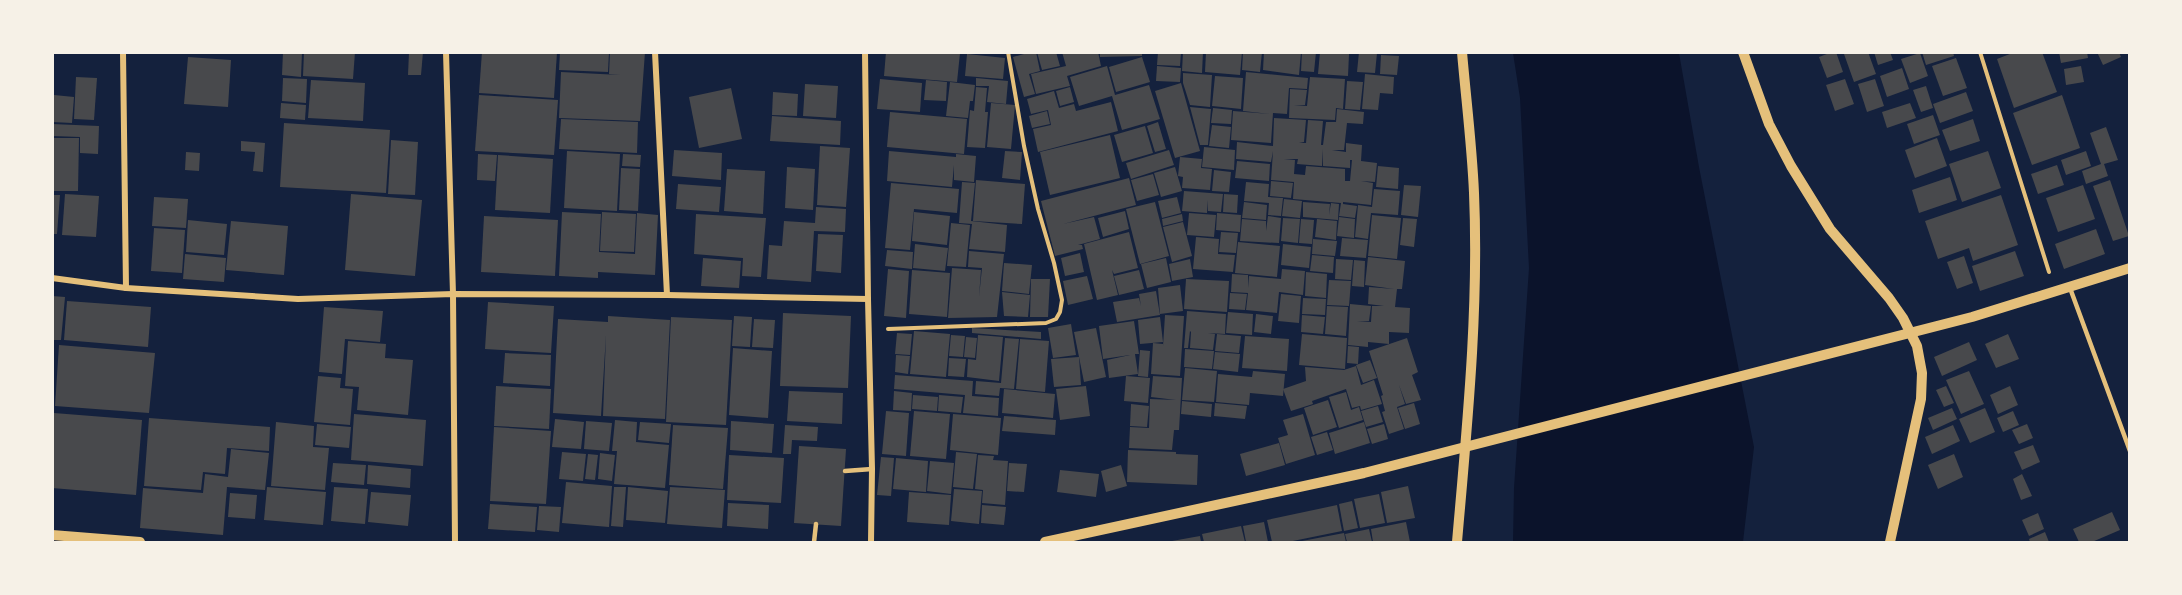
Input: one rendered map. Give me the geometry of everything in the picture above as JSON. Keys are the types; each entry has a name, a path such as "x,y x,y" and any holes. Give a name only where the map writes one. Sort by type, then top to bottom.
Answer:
{"street":[{"path":"123,52 126,288"},
{"path":"446,52 453,294 455,543"},
{"path":"655,52 667,295"},
{"path":"865,52 872,469 871,543"},
{"path":"1457,543 1471,374 1474,275 1474,193 1462,52"},
{"path":"1743,52 1769,123 1791,166 1830,229 1889,298 1903,318 1917,346 1922,374 1921,399 1890,543"},
{"path":"1044,543 1364,473 1972,317 2056,293 2130,268"},
{"path":"52,278 126,288 298,299 453,294 868,299"},
{"path":"52,535 140,543"}],"lane":[{"path":"2070,288 2130,451"},
{"path":"845,471 872,469"},
{"path":"814,543 816,524"}],"path":[{"path":"869,330 1046,323 1056,319 1060,312 1062,300 1024,146 1008,52"},
{"path":"1980,52 2056,293"}],"water":[{"path":"1513,53 1679,53 1754,447 1743,542 1513,542 1514,488 1529,268 1520,98"}],"building":[{"path":"283,52 302,52 301,77 282,75"},
{"path":"304,52 355,52 353,79 303,76"},
{"path":"409,52 423,52 421,75 408,75"},
{"path":"482,52 557,52 554,98 479,93"},
{"path":"560,52 609,52 608,72 559,70"},
{"path":"610,52 645,52 640,121 559,118 561,72 620,75 609,74"},
{"path":"886,52 960,53 957,82 884,76"},
{"path":"1036,52 1040,71 1029,74 1035,94 1024,97 1013,57"},
{"path":"1037,52 1056,52 1060,66 1042,70"},
{"path":"1062,52 1098,52 1101,66 1067,76 1070,86 1036,94 1031,74 1066,66"},
{"path":"1100,52 1142,52 1142,56 1100,57"},
{"path":"1158,52 1181,52 1180,66 1157,65"},
{"path":"1183,52 1203,52 1202,73 1182,71"},
{"path":"1206,52 1242,52 1240,75 1205,72"},
{"path":"1243,52 1262,52 1260,72 1242,70"},
{"path":"1264,52 1301,52 1299,75 1263,70"},
{"path":"1302,52 1316,52 1314,72 1301,71"},
{"path":"1320,52 1349,54 1348,76 1318,74"},
{"path":"1359,52 1377,53 1375,73 1357,72"},
{"path":"1836,52 1843,72 1827,78 1819,57"},
{"path":"1868,52 1876,74 1854,82 1844,54"},
{"path":"1874,52 1890,52 1893,60 1878,65"},
{"path":"1922,52 1953,52 1954,56 1926,65"},
{"path":"2015,52 2042,52 2057,92 2014,108 1997,59"},
{"path":"2059,52 2087,52 2088,58 2061,63"},
{"path":"2097,52 2119,52 2121,57 2103,65"},
{"path":"1920,53 1928,76 1910,83 1901,59"},
{"path":"967,54 1005,58 1003,79 965,76"},
{"path":"1381,55 1399,56 1397,75 1380,74"},
{"path":"188,57 231,60 228,107 184,104"},
{"path":"1142,57 1150,82 1116,92 1109,67"},
{"path":"1956,58 1967,88 1943,96 1932,66"},
{"path":"1107,66 1115,95 1149,85 1160,119 1122,130 1112,96 1079,106 1070,77"},
{"path":"1157,66 1181,68 1180,82 1156,81"},
{"path":"2081,66 2084,82 2066,85 2064,69"},
{"path":"1902,68 1909,89 1887,97 1880,76"},
{"path":"1246,72 1308,78 1307,89 1289,88 1287,114 1273,113 1271,143 1231,140 1233,111 1270,114 1243,111"},
{"path":"1183,73 1212,75 1210,107 1190,105 1183,83"},
{"path":"1365,74 1394,77 1393,94 1380,93 1378,110 1362,109"},
{"path":"1215,76 1243,78 1241,109 1212,106"},
{"path":"76,77 97,78 94,120 74,119"},
{"path":"1310,77 1345,79 1343,109 1336,108 1335,120 1289,118 1290,89 1307,90 1305,105 1294,105 1307,106"},
{"path":"283,78 307,79 306,103 282,101"},
{"path":"976,78 1008,81 1006,104 987,102 989,86 976,86"},
{"path":"880,79 922,83 920,112 877,109"},
{"path":"1845,79 1854,104 1835,111 1826,85"},
{"path":"1875,79 1884,106 1867,112 1858,84"},
{"path":"311,80 365,83 363,121 308,118"},
{"path":"926,80 947,82 946,101 924,100"},
{"path":"1347,81 1363,82 1360,110 1345,109"},
{"path":"950,82 975,85 968,118 946,116"},
{"path":"1181,83 1200,151 1175,158 1155,91"},
{"path":"805,84 838,86 836,118 803,116"},
{"path":"1926,86 1933,108 1921,112 1913,90"},
{"path":"976,87 987,88 985,148 967,147 970,110 974,111"},
{"path":"1070,87 1074,102 1060,106 1056,91"},
{"path":"731,88 742,139 699,148 689,97"},
{"path":"1054,91 1059,108 1074,104 1076,111 1111,102 1118,131 1038,152 1033,129 1051,125 1048,110 1031,114 1027,99"},
{"path":"773,92 798,94 797,116 772,115"},
{"path":"1966,92 1973,111 1940,123 1933,104"},
{"path":"54,95 74,97 72,123 52,122"},
{"path":"479,95 558,100 554,155 475,151"},
{"path":"2062,95 2080,148 2032,165 2013,113"},
{"path":"281,103 306,105 305,120 280,118"},
{"path":"991,103 1015,105 1011,149 987,147"},
{"path":"1910,103 1916,118 1887,128 1882,112"},
{"path":"1190,107 1211,109 1208,145 1200,145"},
{"path":"1213,108 1232,110 1231,124 1211,123"},
{"path":"1337,109 1364,112 1363,124 1347,123 1344,150 1332,150 1346,152 1346,143 1362,145 1361,161 1377,163 1375,182 1361,181 1373,183 1371,205 1343,202 1343,204 1357,206 1355,218 1339,216 1341,203 1293,199 1294,182 1271,180 1273,151 1271,162 1236,159 1237,142 1273,146 1274,118 1306,120 1304,142 1299,143 1306,143 1308,120 1323,121 1321,145 1323,145 1326,122 1336,122","holes":["1323,149 1323,166 1350,168 1350,160 1352,160 1350,181 1345,181 1345,169 1306,166 1305,175 1294,174 1295,160 1284,159 1298,159 1297,164 1322,166"]},
{"path":"1047,111 1050,124 1032,128 1029,116"},
{"path":"890,112 967,119 964,154 887,147"},
{"path":"1933,115 1940,135 1914,144 1907,124"},
{"path":"772,116 841,121 840,145 770,141"},
{"path":"561,119 638,122 637,153 559,149"},
{"path":"1973,119 1980,141 1950,151 1942,130"},
{"path":"1158,122 1166,149 1155,152 1147,126"},
{"path":"284,123 390,130 386,193 280,187"},
{"path":"52,124 99,126 98,154 80,153 80,137 52,136"},
{"path":"1212,125 1231,127 1229,148 1209,146"},
{"path":"1145,126 1153,153 1122,162 1114,135"},
{"path":"2106,127 2118,160 2104,164 2108,176 2086,184 2082,171 2101,164 2090,133"},
{"path":"1110,135 1120,178 1050,195 1040,152"},
{"path":"52,138 79,138 78,191 52,191"},
{"path":"1937,138 1947,166 1915,178 1905,150"},
{"path":"391,140 418,142 415,195 388,194"},
{"path":"241,141 265,143 263,172 253,171 255,152 241,151"},
{"path":"820,146 850,148 846,207 817,205"},
{"path":"1204,147 1235,150 1234,170 1202,167"},
{"path":"674,150 722,153 721,180 672,176"},
{"path":"1169,150 1174,165 1131,179 1126,163"},
{"path":"567,151 620,154 617,211 564,208"},
{"path":"889,151 956,157 956,154 976,156 974,182 954,180 954,165 952,187 887,181"},
{"path":"1005,151 1022,152 1020,180 1002,178"},
{"path":"1988,151 2001,188 1962,202 1949,164"},
{"path":"2086,151 2091,166 2066,175 2061,160"},
{"path":"186,152 200,153 199,171 185,170"},
{"path":"478,154 497,155 495,181 477,180"},
{"path":"623,154 641,155 640,167 622,166"},
{"path":"498,155 553,159 550,213 495,210"},
{"path":"1180,157 1202,159 1201,168 1212,169 1210,190 1182,188 1183,177 1178,176"},
{"path":"1237,161 1270,164 1269,181 1235,178"},
{"path":"2057,165 2064,185 2038,194 2031,174"},
{"path":"1378,166 1399,168 1398,189 1376,187"},
{"path":"787,167 815,169 813,210 785,208"},
{"path":"1175,167 1182,191 1161,197 1154,173"},
{"path":"621,168 640,169 638,211 619,210"},
{"path":"727,169 765,171 763,214 724,211"},
{"path":"1214,170 1231,172 1229,192 1212,191"},
{"path":"1153,174 1159,195 1137,201 1131,180"},
{"path":"1950,177 1957,200 1919,213 1912,190"},
{"path":"1129,178 1136,205 1063,224 1094,217 1100,239 1078,245 1082,245 1083,249 1055,256 1041,201"},
{"path":"976,180 1025,184 1022,224 973,221"},
{"path":"2110,180 2129,236 2113,241 2093,186"},
{"path":"1271,181 1293,183 1291,198 1270,196"},
{"path":"962,182 975,183 971,221 1007,225 1005,252 969,249 972,224 959,223"},
{"path":"1246,182 1269,184 1268,197 1283,198 1281,216 1268,215 1269,203 1244,201"},
{"path":"891,183 959,189 957,213 914,209 910,250 885,248"},
{"path":"678,184 721,187 719,212 676,209"},
{"path":"1404,185 1421,186 1418,217 1401,215"},
{"path":"2083,185 2095,219 2058,232 2046,198"},
{"path":"1374,189 1400,191 1398,215 1371,213 1368,239 1355,237 1358,205 1372,207"},
{"path":"1184,191 1223,194 1221,212 1208,211 1208,200 1207,213 1182,211"},
{"path":"65,194 99,196 96,237 62,235"},
{"path":"351,194 422,200 415,276 345,270"},
{"path":"1224,194 1238,195 1237,213 1223,212"},
{"path":"52,195 60,195 57,234 52,234"},
{"path":"2001,195 2018,245 1973,261 1969,248 1938,259 1925,221"},
{"path":"154,197 188,199 186,228 152,226"},
{"path":"1177,197 1181,213 1162,218 1158,201"},
{"path":"1284,199 1302,201 1300,218 1282,216"},
{"path":"1155,202 1169,256 1140,264 1126,209"},
{"path":"1244,202 1267,205 1266,220 1242,218"},
{"path":"1303,202 1330,204 1329,215 1331,203 1339,204 1338,220 1303,217"},
{"path":"816,207 846,209 845,232 814,231 811,282 767,279 769,245 782,246 784,221 815,223"},
{"path":"1125,211 1129,229 1103,237 1098,218"},
{"path":"562,212 601,214 599,252 635,254 637,213 658,215 655,275 598,272 598,278 559,276"},
{"path":"602,212 636,214 634,252 600,251"},
{"path":"914,212 950,216 947,245 912,241"},
{"path":"1189,213 1216,215 1214,237 1187,235"},
{"path":"1217,213 1241,215 1240,232 1216,230"},
{"path":"696,214 766,218 761,277 742,276 743,258 694,254"},
{"path":"1182,214 1183,221 1163,226 1162,219"},
{"path":"1372,215 1401,218 1397,259 1368,256"},
{"path":"484,216 558,220 555,276 481,272"},
{"path":"1268,216 1281,218 1279,243 1240,241 1242,219 1266,221 1266,231"},
{"path":"1339,217 1355,219 1354,238 1337,236"},
{"path":"1283,218 1300,219 1298,243 1281,241"},
{"path":"1403,218 1417,219 1414,247 1400,245"},
{"path":"1301,219 1314,220 1312,244 1299,243"},
{"path":"1317,219 1337,221 1336,240 1315,237"},
{"path":"188,220 227,224 224,255 186,252"},
{"path":"231,221 288,226 284,275 226,270"},
{"path":"1183,222 1192,256 1172,262 1163,227"},
{"path":"951,223 970,225 966,267 947,266"},
{"path":"154,228 185,230 182,273 151,271"},
{"path":"2096,229 2105,254 2064,269 2055,244"},
{"path":"1129,232 1138,268 1114,274 1112,270 1118,295 1097,300 1084,244"},
{"path":"1221,232 1238,233 1236,253 1219,252"},
{"path":"818,234 843,235 841,273 816,271"},
{"path":"1196,237 1219,239 1218,254 1235,255 1233,272 1193,269"},
{"path":"1342,238 1368,240 1366,258 1340,256"},
{"path":"1313,239 1337,241 1335,256 1312,254"},
{"path":"1238,242 1280,246 1277,277 1235,273"},
{"path":"915,244 948,248 945,271 913,268"},
{"path":"1283,244 1311,247 1309,268 1281,265"},
{"path":"887,250 913,252 912,269 885,266"},
{"path":"969,251 1004,254 997,317 948,318 952,268 981,270 979,297 982,268 968,267"},
{"path":"2015,251 2024,276 1980,291 1972,266"},
{"path":"1080,253 1084,272 1065,276 1061,258"},
{"path":"185,254 226,258 224,282 183,279"},
{"path":"1312,255 1334,257 1333,273 1310,271"},
{"path":"1964,256 1973,283 1957,289 1947,262"},
{"path":"1368,257 1405,261 1402,289 1397,289 1395,307 1410,308 1409,333 1389,332 1389,344 1368,342 1368,347 1348,345 1350,304 1371,306 1369,321 1357,321 1371,322 1372,306 1384,306 1368,304 1369,287 1394,289 1365,285"},
{"path":"703,258 741,261 739,288 701,286"},
{"path":"1166,258 1171,282 1147,288 1141,264"},
{"path":"1190,259 1193,277 1172,281 1169,264"},
{"path":"1336,259 1353,260 1351,280 1335,279"},
{"path":"1354,260 1365,261 1364,287 1352,286"},
{"path":"1004,263 1032,265 1029,294 1002,291"},
{"path":"888,269 909,271 906,318 884,316"},
{"path":"1282,269 1305,271 1303,295 1279,292 1277,313 1246,310 1248,293 1231,292 1232,274 1248,275 1248,288 1249,276 1281,279"},
{"path":"912,270 950,273 947,317 909,314"},
{"path":"1139,270 1144,289 1119,295 1114,276"},
{"path":"1306,272 1327,274 1326,298 1305,296"},
{"path":"1087,276 1093,299 1068,305 1063,281"},
{"path":"1031,279 1050,279 1048,317 1030,317"},
{"path":"1186,279 1229,281 1227,312 1184,309"},
{"path":"1329,280 1351,281 1349,306 1327,305"},
{"path":"1180,285 1183,311 1160,314 1158,288"},
{"path":"1156,291 1160,315 1117,322 1113,302 1139,298 1141,306 1139,294"},
{"path":"1002,292 1030,295 1028,317 1004,316"},
{"path":"1230,293 1247,294 1245,310 1229,309"},
{"path":"1281,294 1301,296 1299,323 1278,321"},
{"path":"52,296 65,297 61,340 52,340"},
{"path":"1303,298 1326,299 1325,315 1302,314"},
{"path":"67,301 151,307 148,347 64,340"},
{"path":"488,302 554,306 551,353 485,349"},
{"path":"1327,306 1348,307 1346,336 1325,334"},
{"path":"324,307 383,311 380,342 345,339 342,374 319,372"},
{"path":"1187,311 1226,314 1225,334 1208,333 1215,334 1213,350 1190,348 1190,331 1188,348 1184,348"},
{"path":"1228,312 1253,314 1252,335 1226,333"},
{"path":"783,313 851,316 848,388 780,386"},
{"path":"1256,314 1273,316 1271,334 1254,332"},
{"path":"1165,315 1184,316 1180,376 1151,374 1153,343 1163,344 1163,346"},
{"path":"1302,315 1325,317 1323,334 1301,332"},
{"path":"608,316 670,320 665,419 603,416 606,335 601,416 553,413 558,319 608,322"},
{"path":"734,316 752,317 750,347 732,346"},
{"path":"671,317 732,320 726,425 666,422"},
{"path":"1160,317 1163,342 1140,344 1138,320"},
{"path":"754,319 775,320 773,348 752,347"},
{"path":"1134,321 1139,354 1135,354 1138,374 1109,378 1107,360 1130,355 1103,359 1099,326"},
{"path":"1071,324 1076,355 1053,358 1048,328"},
{"path":"972,328 1041,332 1041,339 972,333"},
{"path":"1096,328 1106,377 1084,382 1074,332"},
{"path":"914,331 950,334 946,377 910,374"},
{"path":"897,333 912,334 910,355 895,354"},
{"path":"1217,334 1241,336 1239,353 1215,351"},
{"path":"1302,334 1347,338 1345,369 1299,365"},
{"path":"2008,334 2019,359 1996,368 1985,344"},
{"path":"951,335 965,336 963,357 949,356"},
{"path":"978,335 1003,337 999,381 967,377 968,359 976,360"},
{"path":"1245,336 1289,339 1287,371 1242,368"},
{"path":"966,337 977,338 975,358 964,357"},
{"path":"1005,338 1019,339 1014,389 1000,388 999,396 975,394 976,381 1001,383"},
{"path":"1407,338 1418,372 1412,375 1421,400 1406,404 1399,385 1405,404 1397,407 1404,429 1389,434 1382,412 1385,411 1381,396 1383,395 1369,351"},
{"path":"1020,339 1049,341 1045,392 1016,389"},
{"path":"348,341 386,344 385,358 413,360 408,415 357,410 359,387 345,386"},
{"path":"1969,342 1977,360 1942,376 1934,357"},
{"path":"59,345 155,353 149,413 55,406"},
{"path":"1348,346 1359,347 1358,364 1347,363"},
{"path":"733,348 772,351 768,418 729,415"},
{"path":"1185,349 1214,351 1212,369 1184,367"},
{"path":"1140,350 1150,351 1148,377 1138,376"},
{"path":"1215,352 1240,354 1238,372 1213,369"},
{"path":"505,353 551,355 550,386 503,383"},
{"path":"896,355 910,356 908,374 895,372"},
{"path":"1079,357 1081,385 1054,387 1051,359"},
{"path":"949,358 966,359 964,377 948,376"},
{"path":"1370,360 1377,378 1363,383 1356,365"},
{"path":"1356,366 1361,385 1374,380 1382,404 1361,410 1360,406 1352,408 1346,389 1291,411 1283,389 1306,381 1305,367 1344,370"},
{"path":"1185,368 1217,371 1214,402 1182,400"},
{"path":"1253,371 1285,374 1283,396 1250,393 1249,405 1216,402 1218,374 1252,377"},
{"path":"1969,371 1984,404 1961,414 1946,380"},
{"path":"895,375 973,381 972,396 999,398 998,416 963,413 965,395 894,389"},
{"path":"318,376 341,378 340,388 353,389 350,425 314,422"},
{"path":"1126,376 1150,378 1148,403 1124,401"},
{"path":"1153,376 1182,378 1179,430 1174,430 1172,450 1129,448 1130,427 1149,428 1150,399 1176,400 1151,397"},
{"path":"496,386 551,389 549,429 494,426"},
{"path":"1086,386 1090,416 1060,420 1056,389"},
{"path":"1946,386 1954,403 1944,407 1936,390"},
{"path":"2010,386 2018,405 1998,414 1990,395"},
{"path":"1004,389 1055,394 1053,418 1002,413"},
{"path":"789,391 843,393 842,424 787,421"},
{"path":"894,391 912,393 911,411 893,410"},
{"path":"1346,392 1351,410 1359,407 1363,420 1339,428 1329,397"},
{"path":"913,395 938,397 937,411 912,409"},
{"path":"939,395 963,397 961,413 938,411"},
{"path":"1328,400 1337,427 1313,435 1304,408"},
{"path":"1182,401 1212,404 1211,417 1181,414"},
{"path":"1215,403 1247,406 1245,419 1214,416"},
{"path":"1414,403 1420,424 1405,429 1398,408"},
{"path":"1131,404 1149,406 1147,427 1130,426"},
{"path":"1378,406 1383,422 1366,427 1361,411"},
{"path":"1952,408 1957,419 1933,430 1928,418"},
{"path":"1985,408 1995,432 1970,443 1959,419"},
{"path":"886,411 909,413 906,456 882,454"},
{"path":"914,411 950,414 946,459 910,456"},
{"path":"2013,411 2019,425 2003,432 1997,418"},
{"path":"54,413 142,420 136,495 52,488"},
{"path":"354,414 426,420 423,466 351,460"},
{"path":"953,414 1001,418 998,455 950,450"},
{"path":"1303,414 1315,455 1286,464 1278,438 1288,435 1283,420"},
{"path":"1004,416 1056,420 1055,435 1002,431"},
{"path":"149,418 270,427 269,451 227,448 225,474 203,472 201,490 144,486"},
{"path":"555,419 584,422 581,449 552,447"},
{"path":"615,420 637,422 636,442 669,445 665,488 614,484 617,451 612,451"},
{"path":"586,421 612,423 609,451 584,449"},
{"path":"731,421 774,424 772,453 730,450"},
{"path":"276,422 314,426 313,447 329,448 325,490 271,486"},
{"path":"640,422 671,424 669,443 638,440"},
{"path":"1364,422 1370,443 1335,454 1329,433"},
{"path":"317,424 351,427 349,448 315,445"},
{"path":"1384,424 1388,439 1372,444 1367,429"},
{"path":"2027,424 2033,438 2019,444 2012,430"},
{"path":"673,425 728,428 723,489 669,485"},
{"path":"785,425 818,427 817,441 792,440 791,454 783,454"},
{"path":"1953,425 1960,441 1932,454 1925,437"},
{"path":"494,427 551,431 546,504 490,501"},
{"path":"1327,432 1333,450 1317,455 1311,437"},
{"path":"1279,443 1285,465 1246,476 1240,454"},
{"path":"2033,445 2040,462 2022,470 2014,452"},
{"path":"799,446 846,449 841,526 794,523"},
{"path":"231,449 269,453 265,490 227,487 223,535 140,528 143,488 203,493 205,474 228,477"},
{"path":"1128,450 1198,455 1197,485 1127,482"},
{"path":"562,452 586,454 583,481 559,479"},
{"path":"956,452 977,454 973,489 953,487"},
{"path":"600,453 615,455 612,481 598,479"},
{"path":"588,454 598,455 595,480 585,479"},
{"path":"1954,454 1963,477 1938,489 1928,465"},
{"path":"729,455 784,458 781,503 727,500"},
{"path":"978,455 994,456 993,460 1008,461 1005,505 982,503 983,490 975,489"},
{"path":"881,457 894,458 891,496 877,495"},
{"path":"896,458 928,461 926,492 893,489"},
{"path":"930,461 954,463 951,494 927,491"},
{"path":"333,463 366,465 364,485 331,482"},
{"path":"1009,463 1027,464 1024,492 1007,491"},
{"path":"368,465 411,469 410,488 367,484"},
{"path":"1121,465 1127,486 1106,492 1101,471"},
{"path":"1060,470 1099,474 1096,497 1057,492"},
{"path":"2022,474 2032,496 2021,500 2013,479"},
{"path":"566,482 612,486 609,527 562,523"},
{"path":"1408,486 1415,518 1387,523 1381,492"},
{"path":"267,487 326,492 323,525 264,520"},
{"path":"334,487 368,489 365,524 331,521"},
{"path":"614,487 626,487 623,527 611,526"},
{"path":"628,487 668,491 665,523 626,520"},
{"path":"670,487 725,490 722,528 667,524"},
{"path":"954,489 982,491 979,524 951,521"},
{"path":"371,492 411,495 408,526 368,522"},
{"path":"909,492 951,495 949,525 907,522"},
{"path":"230,493 257,495 255,519 228,517"},
{"path":"1379,494 1385,523 1360,528 1354,499"},
{"path":"1352,501 1358,528 1344,531 1339,504"},
{"path":"728,503 769,505 768,529 727,526"},
{"path":"490,504 537,507 535,532 488,529"},
{"path":"982,505 1006,507 1004,525 981,523"},
{"path":"1337,505 1342,531 1288,542 1272,542 1267,520"},
{"path":"539,506 561,507 559,532 537,530"},
{"path":"2112,512 2120,530 2092,542 2079,542 2073,529"},
{"path":"2038,513 2044,529 2029,536 2022,520"},
{"path":"1264,522 1268,542 1246,542 1243,526"},
{"path":"1406,522 1410,542 1373,542 1371,529"},
{"path":"1241,526 1245,542 1204,542 1202,534"},
{"path":"1369,529 1372,542 1347,542 1345,534"},
{"path":"2045,532 2049,542 2030,542 2029,539"},
{"path":"1344,533 1346,542 1302,542 1302,541"},
{"path":"1200,536 1201,542 1172,542 1172,541"}]}
